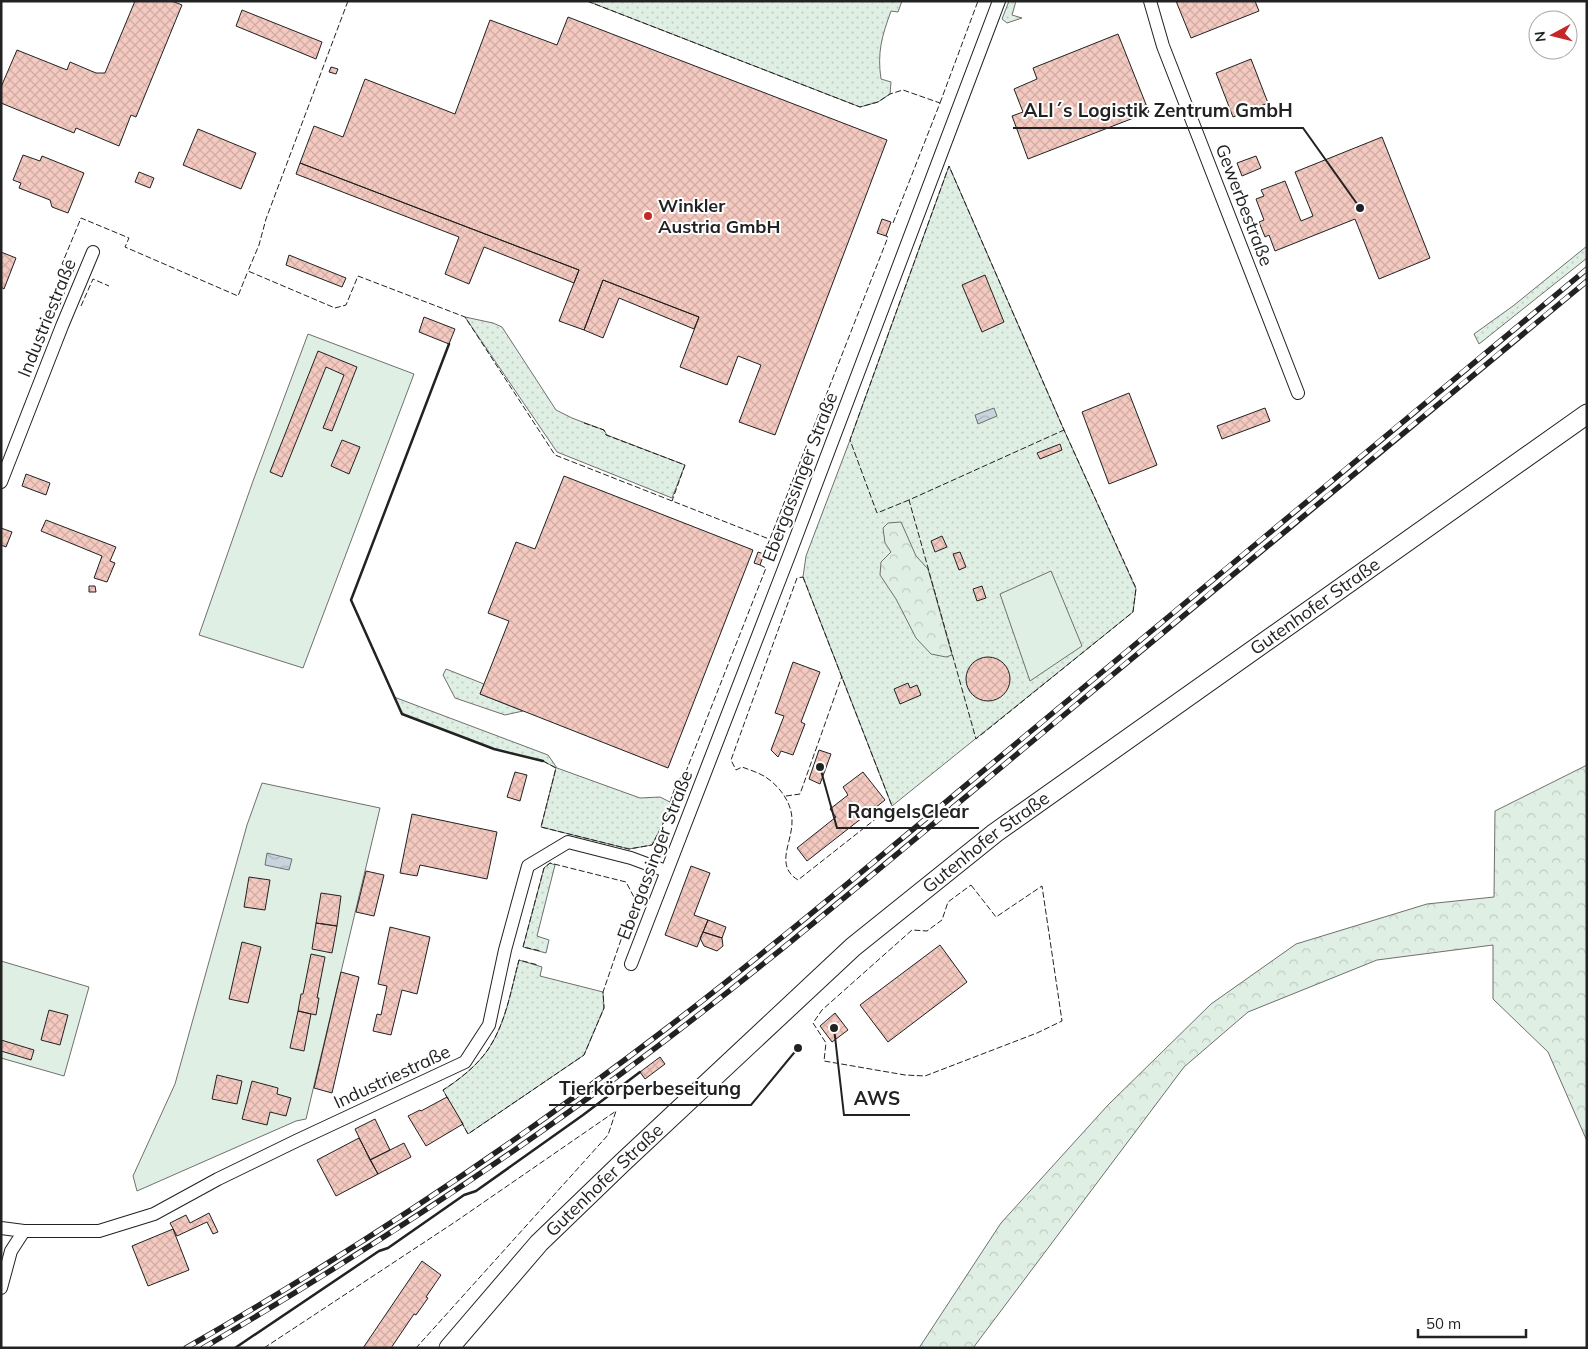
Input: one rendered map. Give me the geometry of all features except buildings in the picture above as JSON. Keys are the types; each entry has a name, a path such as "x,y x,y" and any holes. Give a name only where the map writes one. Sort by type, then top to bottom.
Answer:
{"street":[{"name":"Ebergassinger Straße","path":"631,964 999,1"},
{"name":"Gewerbestraße","path":"1150,1 1163,46 1298,393"},
{"name":"Industriestraße","path":"1,482 93,252"},
{"name":"Gutenhofer Straße","path":"449,1348 539,1243 853,947 994,832 1587,414"},
{"name":"Industriestraße","path":"1,1228 24,1231 99,1231 154,1214 218,1179 465,1062 489,1025 505,950 528,866 568,842 631,858 666,871"},
{"path":"1,1288 11,1251 24,1231"}],"green space":[{"path":"587,1 902,1 898,12 891,11 880,52 881,79 891,82 890,94 878,102 860,107"},
{"path":"1009,1 1016,1 1012,15 1022,18 1007,23 1002,19"},
{"path":"949,166 1064,430 1136,589 1133,612 892,806 803,577 806,556"},
{"path":"1587,246 1587,258 1479,344 1474,334 1513,306"},
{"path":"465,317 493,323 502,327 556,410 604,430 607,435 685,465 672,498 557,452"},
{"path":"308,334 414,374 303,668 199,635 253,481"},
{"path":"901,522 916,556 928,569 952,655 946,657 931,654 916,638 896,599 880,575 881,562 891,552 885,543 883,528 888,523"},
{"path":"1051,571 1082,646 1030,681 1000,594"},
{"path":"446,669 484,684 480,694 523,711 505,715 455,698 443,675"},
{"path":"394,697 548,755 557,768 640,798 660,797 670,802 672,806 652,845 629,849 541,827 556,768 543,761 494,749 402,714"},
{"path":"1587,765 1587,1141 1548,1052 1493,999 1493,945 1377,960 1248,1012 1184,1067 973,1348 919,1348 1001,1223 1108,1105 1211,1004 1296,944 1427,904 1494,897 1495,811"},
{"path":"262,783 380,808 306,1119 296,1121 137,1191 133,1176 175,1084 247,825"},
{"path":"550,863 555,865 537,936 549,940 546,953 523,947 544,868"},
{"path":"519,960 542,967 540,976 603,992 604,1008 584,1055 468,1134 443,1090 480,1060 495,1038 504,1017"},
{"path":"1,961 89,987 64,1076 1,1058"}],"water":[{"path":"994,408 997,416 978,424 975,415"},
{"path":"267,853 292,859 289,870 265,865"}],"railway":[{"path":"186,1348 310,1274 432,1196 551,1114 667,1028 844,886 1587,269"},
{"path":"203,1348 364,1250 469,1182 571,1110 676,1032 836,904 1587,281"}],"fence":[{"path":"348,1 248,271 335,308 346,305 358,276 465,317 555,455 769,539"},
{"path":"587,1 860,107 878,102 890,94 903,90 940,103 893,223 891,222"},
{"path":"940,103 978,1"},
{"path":"909,500 877,513 850,440 949,166 1064,430 1136,588 1133,612 976,739 909,500 1064,430"},
{"path":"38,337 47,313 54,305 59,307 74,269 62,264 81,218 129,238 125,247 238,296 248,271"},
{"path":"764,554 888,237 886,236"},
{"path":"81,306 93,279 109,286"},
{"path":"584,423 604,430 606,435 685,465 672,501"},
{"path":"543,761 556,768 541,827 629,849 652,845 672,806 670,802 676,786 679,779 685,774 766,568 760,565"},
{"path":"803,577 892,806 798,880 791,874 786,860 792,828 788,802 781,791 767,778 742,767 736,770 731,760 797,578 803,577"},
{"path":"786,796 800,794 842,676"},
{"path":"461,1121 468,1134 584,1055 604,1008 603,992 635,899 626,882 550,863 544,868 523,947 541,951"},
{"path":"971,885 996,917 1042,886 1062,1021 1037,1033 925,1076 905,1075 824,1061 826,1043 813,1023 822,1010 912,930 927,931 942,920 948,902 971,885"},
{"path":"448,1099 443,1090 474,1066 485,1054 495,1038 507,1006 519,960 538,965"},
{"path":"264,1348 455,1222 616,1111 608,1135 416,1348"}],"wall":[{"path":"449,344 351,600 402,714 494,749 543,761"},
{"path":"235,1348 379,1251 388,1248 464,1195 476,1191 640,1072"}],"place":[{"name":"ALI´s Logistik Zentrum GmbH","path":"1360,208"},
{"name":"Winkler Austria GmbH","path":"648,216"},
{"name":"RangeIsClear","path":"820,767"},
{"name":"AWS","path":"834,1028"},
{"name":"Tierkörperbeseitung","path":"798,1048"}]}
